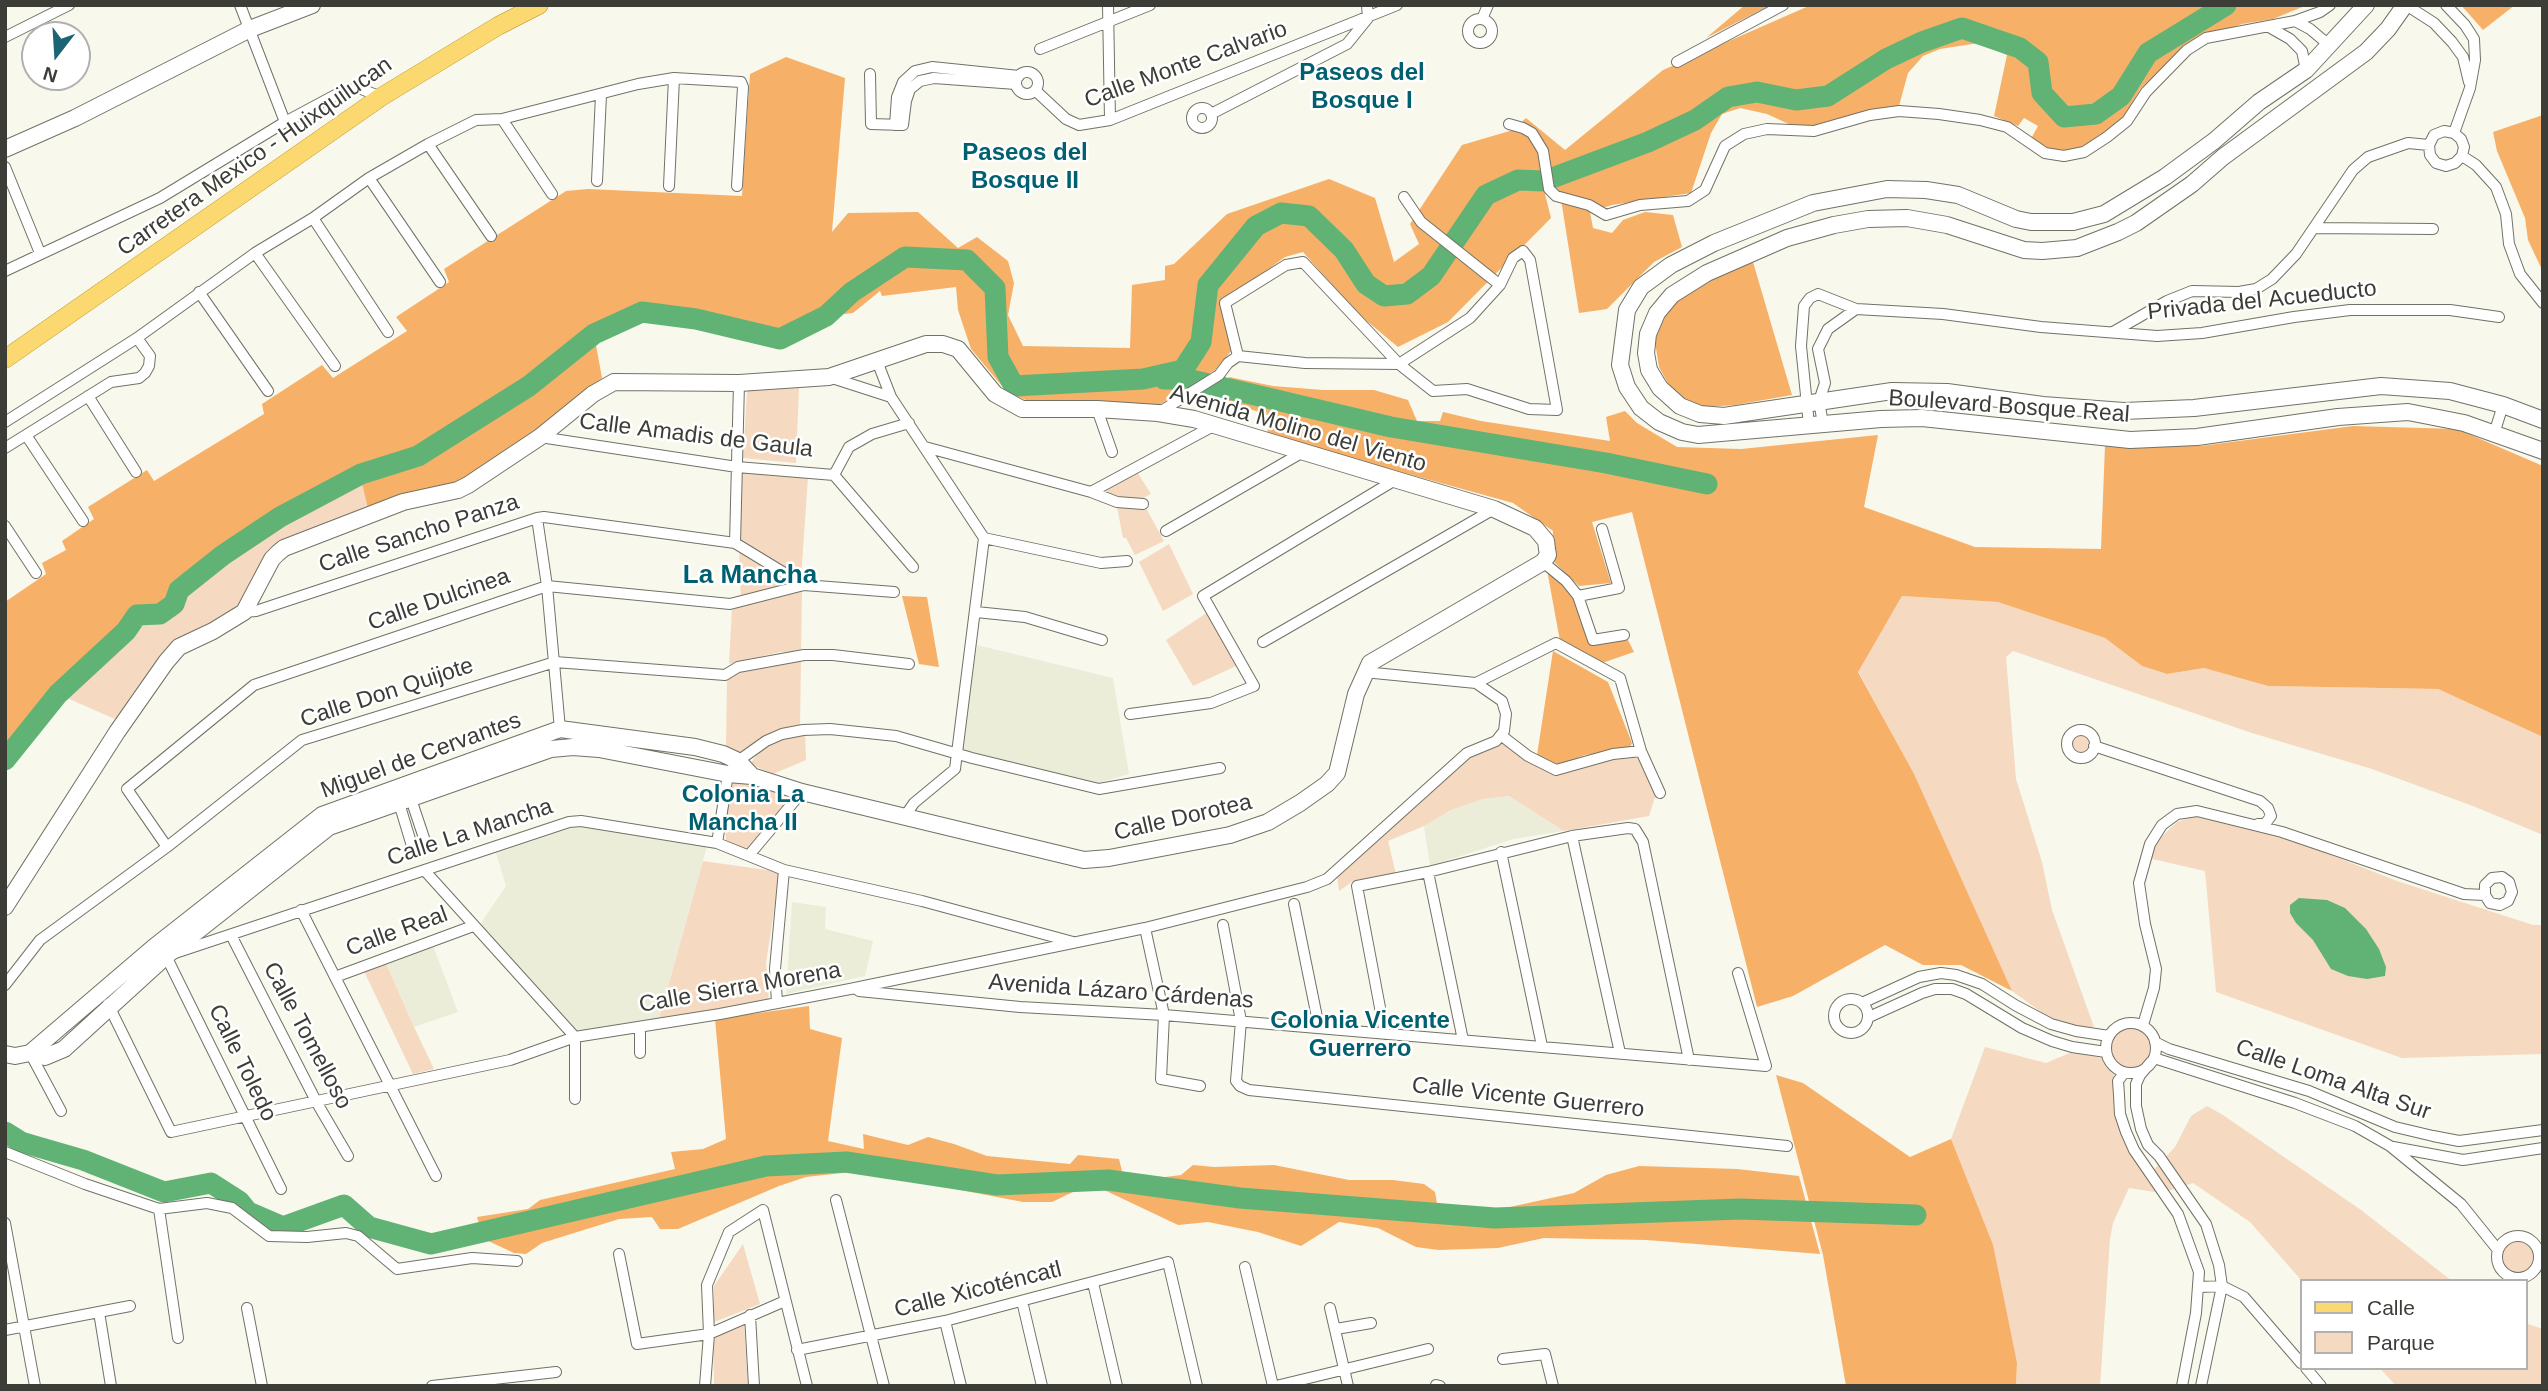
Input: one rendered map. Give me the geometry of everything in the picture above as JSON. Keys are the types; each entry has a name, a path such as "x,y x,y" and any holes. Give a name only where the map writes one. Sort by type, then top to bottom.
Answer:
{"main road":[{"name":"Carretera Mexico - Huixquilucan","path":"5,359 381,97 498,26 540,5"}],"street":[{"path":"5,37 69,5"},
{"path":"240,5 285,122"},
{"path":"5,149 75,118 250,29 312,5"},
{"path":"1108,5 1110,120"},
{"path":"1040,49 1150,5"},
{"path":"1211,114 1347,44 1367,18 1367,5"},
{"name":"Calle Monte Calvario","path":"1036,91 1066,118 1079,125 1110,120 1397,5"},
{"path":"1482,19 1489,5"},
{"path":"1676,62 1783,5"},
{"path":"1508,124 1532,133 1543,151 1549,189 1556,196 1589,205 1606,215 1640,205 1688,201 1705,190 1725,146 1744,134 1767,129 1814,131 1899,111 1980,120 2007,127 2045,153 2064,156 2084,152 2127,121 2146,92 2187,51 2206,38 2295,21 2320,12 2330,5"},
{"name":"Boulevard Bosque Real","path":"2366,5 2306,70 2259,102 2214,141 2131,199 2104,214 2073,222 2031,222 2016,219 1958,195 1926,190 1887,189 1814,203 1692,254 1671,265 1641,288 1627,310 1620,365 1628,387 1642,408 1659,422 1682,432 1713,435 1816,424 1922,418 2130,440 2197,438 2338,417 2408,412 2465,423 2543,451"},
{"path":"2406,5 2434,23 2463,57 2470,89"},
{"name":"Boulevard Bosque Real","path":"2406,5 2366,52 2223,157 2192,184 2136,223 2077,248 2042,251 2024,250 1947,225 1907,218 1868,219 1834,225 1787,239 1707,273 1672,295 1657,313 1648,334 1646,353 1649,370 1660,388 1680,406 1700,414 1724,415 1892,391 1922,390 2043,405 2148,411 2381,386 2450,391 2503,405 2543,420"},
{"path":"2429,145 2430,155 2436,163 2446,166 2455,163 2462,156 2464,147 2461,139 2454,133 2470,89 2475,60 2474,39 2446,5"},
{"path":"2443,32 2457,16"},
{"path":"2295,21 2310,29 2329,45"},
{"path":"2269,27 2290,39 2302,51 2306,70"},
{"path":"870,74 871,124 895,125 897,97 903,82 915,71 932,67 1018,80"},
{"name":"Calle Monte Calvario","path":"1027,72 1035,75 1038,83 1036,91 1024,94 1018,80 1027,72"},
{"path":"669,186 674,78"},
{"path":"5,422 136,338 255,253 313,218 369,178 476,120 502,119 638,84 674,78 741,82 743,87 737,186"},
{"path":"5,271 160,198 285,122 346,89 359,88 381,97"},
{"path":"597,181 601,95"},
{"path":"502,119 552,194"},
{"name":"Privada del Acueducto","path":"2113,332 2192,291 2239,292 2256,289 2272,278 2296,254 2353,170 2368,157 2408,143 2429,145 2434,135 2444,131 2454,133"},
{"path":"2214,141 2223,157"},
{"path":"428,144 491,236"},
{"path":"2462,156 2476,165 2496,187 2506,214 2509,244 2520,274 2543,303"},
{"path":"5,167 40,253"},
{"path":"369,178 440,282"},
{"path":"1404,197 1421,222 1500,285"},
{"path":"313,218 388,332"},
{"path":"1779,219 1787,239"},
{"path":"2315,228 2434,229"},
{"path":"1158,413 1219,375 1228,363 1238,356 1305,363 1399,364 1470,318 1500,285 1513,258 1523,251 1530,260 1556,410 1529,409 1467,389 1433,391 1399,364 1303,262 1286,265 1225,303 1238,356"},
{"path":"255,253 335,366"},
{"path":"199,292 268,391"},
{"name":"Privada del Acueducto","path":"1816,424 1801,346 1804,306 1810,298 1818,294 1856,309 1942,314 2041,327 2157,336 2202,333 2350,310 2450,310 2499,317"},
{"path":"1801,346 1818,349 1828,328 1856,309"},
{"path":"5,448 111,382 139,377 145,373 150,356 136,338"},
{"name":"Avenida Molino del Viento","path":"244,612 272,559 284,548 403,502 458,490 540,437 593,394 614,382 738,383 829,377 926,344 943,344 958,349 995,394 1014,406 1037,410 1097,409 1158,413 1215,425 1494,509 1535,528 1545,541 1548,555 1544,562"},
{"name":"Privada del Acueducto","path":"1813,402 1825,383 1818,349"},
{"path":"877,361 891,397 984,538 955,769 914,803 905,816"},
{"path":"829,377 891,397"},
{"path":"738,383 735,543 804,585 894,592"},
{"path":"88,396 135,472"},
{"path":"2494,434 2503,405"},
{"path":"1097,409 1112,452"},
{"name":"Calle Amadis de Gaula","path":"540,437 737,467 834,475 849,447 872,434 909,423"},
{"path":"1091,492 1215,425"},
{"path":"26,435 83,521"},
{"path":"925,447 1091,492 1117,502 1143,504"},
{"path":"1166,531 1303,452"},
{"path":"834,475 913,567"},
{"path":"1130,714 1211,702 1254,686 1203,596 1395,480"},
{"path":"1263,642 1494,509"},
{"path":"537,517 547,586 560,729"},
{"name":"Calle Sancho Panza","path":"244,612 256,611 537,517 735,543"},
{"path":"5,526 36,573"},
{"path":"1578,596 1619,588 1602,529"},
{"path":"984,538 1101,564 1127,561"},
{"path":"1624,635 1593,640 1578,596 1566,581 1544,562 1378,658 1370,663 1364,672 1476,683 1502,701 1506,721 1502,736 1528,756 1556,770 1612,754 1641,751"},
{"name":"Calle Dulcinea","path":"167,847 127,789 254,685 547,586 730,604 804,585"},
{"path":"5,907 117,732 166,662 179,647 244,612"},
{"path":"976,612 1024,617 1102,640"},
{"path":"1476,683 1556,643 1620,678 1641,751 1660,793"},
{"name":"Calle Don Quijote","path":"5,985 40,940 167,847 302,740 555,662 726,675 737,667 778,658 834,654 909,664"},
{"name":"Calle Dorotea","path":"733,768 802,792 1084,860 1109,858 1230,835 1268,822 1300,803 1337,772 1364,672"},
{"name":"Miguel de Cervantes","path":"106,999 154,947 322,815 560,729 695,747 723,754 733,768"},
{"path":"717,843 733,768 765,741 782,734 816,729 896,736 1099,789 1220,768"},
{"name":"Calle Sierra Morena","path":"106,999 171,1132 510,1060 575,1037 777,1003 1077,943 1317,885 1467,753 1502,736"},
{"path":"2094,746 2260,802 2268,808 2271,816 2265,824 2248,824"},
{"path":"5,1054 15,1056 30,1053 45,1057 56,1054 106,999 166,956 330,827 551,749 598,749 733,768"},
{"path":"750,854 802,792"},
{"path":"405,801 426,844"},
{"path":"405,801 412,846"},
{"path":"2143,1025 2154,989 2156,969 2139,883 2150,844 2162,825 2178,814 2197,811 2282,832 2464,894 2485,895"},
{"name":"Calle La Mancha","path":"166,956 574,821 717,843 750,854 784,870 922,901 1077,943"},
{"path":"1385,1034 1357,886 1428,872 1572,836 1628,828 1635,829 1643,842 1689,1060"},
{"path":"1572,836 1620,1053"},
{"path":"1501,852 1542,1046"},
{"path":"777,1003 775,969 784,870"},
{"path":"425,871 575,1037 575,1099"},
{"path":"1428,872 1463,1040"},
{"path":"1294,904 1319,1027"},
{"path":"301,910 436,1176"},
{"path":"1223,925 1241,1021"},
{"name":"Calle Real","path":"335,977 472,926"},
{"path":"1145,928 1164,1015 1161,1079 1200,1086"},
{"name":"Calle Tomelloso","path":"231,935 317,1103 348,1156"},
{"name":"Calle Toledo","path":"166,956 281,1189"},
{"name":"Avenida Lázaro Cárdenas","path":"850,989 1020,1007 1319,1027 1766,1066 1738,973"},
{"path":"912,995 914,975"},
{"path":"1862,1003 1919,977 1956,975 1982,984 2051,1024 2109,1036"},
{"path":"1869,1017 1922,993 1935,989 1952,989 1966,994 2022,1028 2052,1041 2106,1052"},
{"path":"1851,999 1866,1007 1869,1017 1865,1028 1855,1034 1843,1032 1836,1024 1835,1013 1841,1003 1851,999"},
{"name":"Calle Vicente Guerrero","path":"1241,1021 1236,1081 1249,1090 1787,1146"},
{"path":"2152,1060 2139,1072 2124,1073 2115,1069 2106,1052 2109,1036 2114,1029 2128,1022 2149,1029 2155,1042 2152,1060 2140,1074 2136,1084 2136,1106 2141,1129 2148,1145 2159,1156 2206,1224 2213,1241 2222,1286 2201,1386"},
{"path":"640,1028 640,1053"},
{"name":"Calle Loma Alta Sur","path":"2155,1042 2169,1049 2309,1091 2395,1126 2459,1141 2543,1130"},
{"path":"30,1053 61,1111"},
{"name":"Calle Loma Alta Sur","path":"2152,1060 2295,1103 2354,1126 2390,1146 2461,1204 2498,1250"},
{"path":"2124,1073 2118,1081 2120,1114 2126,1132 2134,1150 2178,1214 2199,1272 2200,1287 2182,1386"},
{"path":"2390,1146 2395,1126"},
{"name":"Calle Loma Alta Sur","path":"2390,1146 2463,1160 2543,1148"},
{"path":"5,1152 85,1184 159,1209 207,1203 232,1208 260,1232 276,1238 346,1233 358,1236 397,1269 472,1258 517,1261"},
{"path":"836,1200 884,1386"},
{"path":"159,1209 178,1338"},
{"path":"705,1386 709,1334 707,1285 729,1232 763,1210 807,1386"},
{"path":"5,1223 35,1386"},
{"path":"2512,1237 2526,1238 2537,1247 2539,1260 2533,1273 2520,1279 2513,1278 2501,1270 2498,1250 2501,1244 2512,1237"},
{"path":"620,1254 638,1343 709,1334 785,1301"},
{"name":"Calle Xicoténcatl","path":"797,1350 945,1321 1168,1262 1197,1386"},
{"path":"1245,1268 1275,1386 1428,1349"},
{"path":"1093,1283 1117,1386"},
{"path":"2200,1287 2222,1286 2244,1297 2300,1362"},
{"path":"1022,1301 1042,1386"},
{"path":"5,1330 130,1306"},
{"path":"247,1308 262,1386"},
{"path":"1331,1308 1348,1386"},
{"path":"99,1312 111,1386"},
{"path":"750,1315 754,1386"},
{"path":"945,1321 961,1386"},
{"path":"1336,1329 1371,1322"},
{"path":"1503,1359 1545,1354 1553,1386"},
{"path":"2308,1370 2321,1386"},
{"path":"432,1386 492,1382 556,1372"}],"shaded area":[{"path":"1745,5 1771,5 1706,38"},
{"path":"1811,5 2307,5 2273,19 2242,24 2190,42 2141,88 2119,124 2073,152 2049,150 2032,137 2038,126 2024,118 2018,126 1994,116 2007,55 1979,43 1940,49 1923,56 1908,73 1899,106 1857,113 1817,128 1793,126 1767,114 1740,108 1722,114 1711,133 1691,193 1612,205 1590,212 1593,228 1612,233 1623,220 1645,212 1673,215 1682,247 1654,262 1607,309 1579,313 1560,193 1556,188 1543,186 1551,218 1448,322 1398,347 1356,312 1303,252 1285,257 1221,304 1232,350 1215,370 1159,405 1033,403 1007,392 971,349 958,310 956,287 882,296 880,291 853,313 826,316 780,339 696,319 642,312 594,334 602,378 514,448 457,484 369,513 360,474 280,517 179,590 174,604 160,614 137,615 126,631 58,694 5,760 5,602 46,574 42,563 66,550 62,541 94,519 88,507 147,470 154,481 264,414 262,404 322,365 333,378 407,331 396,317 449,282 444,269 566,191 588,189 742,196 750,74 786,57 845,78 832,232 848,213 918,212 958,248 977,237 1008,261 1014,283 1008,315 1023,346 1130,348 1132,285 1165,280 1165,266 1174,264 1227,214 1329,179 1375,198 1394,262 1419,244 1410,224 1462,145 1513,130 1526,118 1565,150 1663,70"},
{"path":"2461,5 2515,5 2483,30"},
{"path":"2543,115 2543,272 2528,240 2525,218 2497,151 2493,132"},
{"path":"1753,262 1792,395 1735,405 1706,407 1690,403 1670,387 1659,367 1655,342 1663,314 1676,299 1710,279"},
{"path":"1229,377 1273,386 1374,390 1408,400 1417,421 1440,421 1443,412 1481,421 1610,441 1606,417 1625,411 1637,423 1677,447 1741,449 1878,435 1864,507 1975,547 2101,549 2105,445 2201,446 2353,426 2457,429 2543,466 2543,737 2438,689 2268,686 2204,668 2167,674 2142,666 2105,638 1998,602 1902,596 1858,672 1914,774 2012,991 1961,965 1923,965 1885,945 1793,996 1757,1007 1632,512 1592,522 1611,583 1579,586 1552,560 1553,531 1513,503 1267,435 1269,416 1221,398"},
{"path":"1547,570 1574,598 1592,643 1627,638 1634,652 1602,663 1560,641"},
{"path":"902,596 927,597 939,667 919,664"},
{"path":"977,645 1113,678 1129,774 1099,783 960,751"},
{"path":"1553,651 1608,682 1632,743 1629,750 1585,755 1557,766 1537,755"},
{"path":"1509,796 1564,831 1513,839 1430,866 1424,826 1451,810 1483,799"},
{"path":"577,826 707,846 659,1019 577,1031 479,926 506,886 496,853"},
{"path":"2299,898 2327,900 2345,908 2366,929 2379,949 2386,967 2385,976 2367,979 2348,976 2331,969 2313,940 2290,913 2290,905"},
{"path":"792,902 826,907 825,929 873,941 865,976 786,994"},
{"path":"432,943 458,1012 414,1027 384,959"},
{"path":"809,1006 810,1029 842,1038 828,1141 864,1149 863,1134 908,1145 928,1137 987,1156 1070,1164 1078,1155 1119,1159 1123,1175 1141,1180 1181,1175 1193,1165 1274,1165 1349,1180 1393,1180 1424,1184 1435,1192 1437,1203 1487,1212 1574,1193 1606,1175 1639,1166 1737,1169 1799,1176 1820,1254 1647,1240 1544,1238 1498,1248 1439,1250 1416,1247 1378,1228 1339,1222 1301,1246 1258,1232 1208,1222 1178,1225 1100,1188 1077,1190 1052,1202 1023,1202 861,1171 806,1177 678,1229 660,1229 652,1217 619,1219 542,1243 526,1254 514,1253 484,1239 477,1217 528,1209 540,1200 675,1169 671,1152 703,1149 726,1139 715,1019"},
{"path":"1776,1075 1803,1083 1910,1157 1951,1139 1993,1245 2017,1363 2016,1386 1846,1386 1823,1255"}],"green space":[{"path":"799,388 796,463 743,458 747,391"},
{"path":"740,471 808,477 801,578 739,540"},
{"path":"1137,472 1151,494 1141,499 1117,499 1100,491"},
{"path":"361,474 369,513 277,547 238,610 172,646 117,720 58,694 126,631 137,615 160,614 174,604 179,590 223,555 280,517"},
{"path":"1117,507 1146,508 1164,541 1135,555 1126,538 1123,538"},
{"path":"1169,544 1193,594 1163,611 1139,562"},
{"path":"739,548 796,584 741,601"},
{"path":"802,589 801,653 780,652 729,664 732,607"},
{"path":"1902,596 1998,602 2105,638 2142,666 2167,674 2204,668 2268,686 2438,689 2543,737 2543,835 2372,769 2252,733 2013,651 2006,657 2016,779 2042,862 2052,910 2094,1027 2084,1028 2048,1017 2012,991 1914,775 1858,671"},
{"path":"1208,612 1236,666 1193,686 1166,640"},
{"path":"801,660 800,726 735,757 726,748 727,679 739,670"},
{"path":"2081,732 2089,736 2093,744 2089,752 2081,756 2073,752 2069,744 2073,736"},
{"path":"805,733 806,760 773,774 750,764 759,752 776,742"},
{"path":"1503,741 1554,774 1619,756 1639,756 1656,794 1649,816 1564,831 1509,796 1483,799 1451,810 1424,826 1388,841 1396,874 1353,881 1339,891 1337,876 1472,754"},
{"path":"733,782 746,782 791,798 749,851 726,840 725,820"},
{"path":"2195,816 2298,842 2397,881 2533,925 2543,925 2543,1054 2402,1058 2216,992 2205,871 2148,858 2159,839 2177,822"},
{"path":"703,861 780,872 766,963 769,1002 659,1019"},
{"path":"384,959 434,1069 413,1074 362,967"},
{"path":"2131,1027 2146,1033 2152,1048 2146,1063 2131,1069 2116,1063 2110,1048 2116,1033"},
{"path":"1985,1047 2046,1063 2072,1052 2102,1058 2115,1077 2119,1128 2147,1177 2175,1147 2191,1116 2207,1106 2361,1210 2449,1279 2300,1279 2250,1222 2193,1183 2161,1193 2129,1188 2113,1223 2110,1239 2100,1386 2016,1386 2017,1363 1951,1139"},
{"path":"2518,1242 2529,1246 2533,1257 2529,1268 2518,1272 2507,1268 2503,1257 2507,1246"},
{"path":"743,1244 760,1304 714,1322 714,1286"},
{"path":"744,1322 748,1386 714,1386 713,1336"},
{"path":"2527,1324 2543,1329 2543,1386 2396,1386 2382,1370 2527,1370"}],"waterway":[{"path":"5,760 58,694 126,631 137,615 160,614 174,604 179,590 223,555 280,517 361,474 418,456 529,386 594,334 642,312 696,319 780,339 826,316 852,292 905,257 967,260 995,288 998,357 1014,386 1143,379 1183,370 1201,342 1208,285 1256,226 1281,213 1309,216 1344,250 1366,284 1384,296 1407,294 1431,276 1486,195 1518,180 1544,181 1648,142 1695,120 1728,97 1757,92 1796,100 1828,96 1886,59 1922,42 1962,28 2020,48 2038,62 2042,93 2064,117 2096,114 2121,96 2148,53 2226,5"},
{"path":"1164,379 1187,379 1391,427 1606,463 1707,484"},
{"path":"5,1132 21,1142 83,1160 164,1192 211,1183 239,1201 248,1212 283,1227 344,1205 369,1227 431,1244 766,1166 846,1162 997,1185 1108,1180 1240,1198 1495,1218 1740,1209 1916,1215"}],"district":[{"name":"Paseos del Bosque I","path":"1362,87"},
{"name":"Paseos del Bosque II","path":"1025,167"},
{"name":"La Mancha","path":"750,576"},
{"name":"Colonia La Mancha II","path":"743,809"},
{"name":"Colonia Vicente Guerrero","path":"1360,1035"}]}
